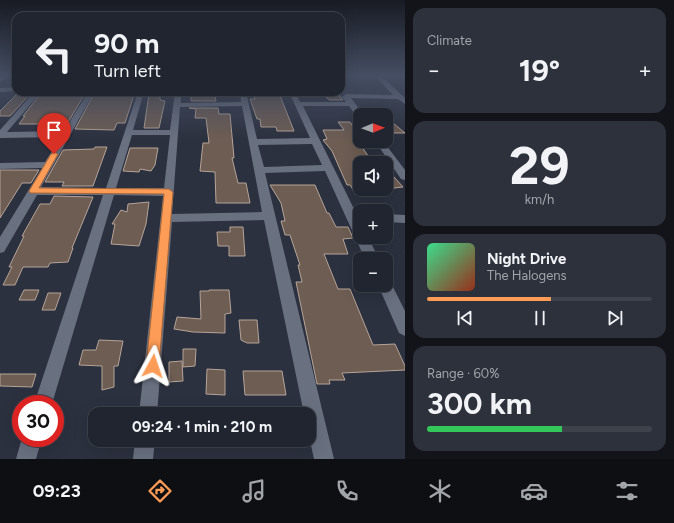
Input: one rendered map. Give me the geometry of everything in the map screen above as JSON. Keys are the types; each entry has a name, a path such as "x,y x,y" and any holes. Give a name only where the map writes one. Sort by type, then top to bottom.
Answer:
{"street":[{"path":"0,135 34,96"},
{"path":"0,248 88,96"},
{"path":"46,395 140,96"},
{"path":"294,96 329,168 353,212"},
{"path":"345,96 354,108"},
{"path":"399,96 405,102"},
{"path":"149,407 178,98 245,98 269,216 324,459"},
{"path":"298,104 351,104"},
{"path":"128,133 174,132"},
{"path":"0,135 65,134"},
{"path":"254,142 316,142"},
{"path":"384,148 404,174"},
{"path":"0,166 48,165"},
{"path":"260,170 329,168"},
{"path":"33,191 169,192"},
{"path":"167,218 269,216"},
{"path":"393,218 405,219"},
{"path":"387,292 405,328"},
{"path":"26,459 29,447"},
{"path":"143,459 144,447"}],"building":[{"path":"15,96 28,96 10,116 0,116 0,111"},
{"path":"39,96 83,96 64,129 48,129 52,124 19,124 25,116 23,116"},
{"path":"93,96 134,96 125,123 117,123 114,130 75,129"},
{"path":"149,96 160,96 160,100 165,101 159,128 144,128"},
{"path":"191,96 215,96 216,101 191,101"},
{"path":"254,96 280,96 294,131 277,131 276,127 261,127 260,119 257,119 250,99 255,99"},
{"path":"325,96 340,96 343,100 329,100"},
{"path":"189,108 218,108 219,114 230,114 234,158 232,158 238,183 246,183 250,203 216,203 215,172 200,171 203,143 209,143 206,118 195,118 196,109"},
{"path":"338,122 350,122 353,126 353,148 363,148 368,156 353,156 353,190 350,185 347,185 332,151 323,140 327,139 323,130 344,130"},
{"path":"393,123 405,133 393,133"},
{"path":"95,147 107,147 93,186 62,186 64,182 45,182 63,150 94,149"},
{"path":"130,148 158,148 155,165 151,171 140,169 139,172 123,171"},
{"path":"0,170 39,170 31,183 22,183 0,218"},
{"path":"393,176 403,187 393,188"},
{"path":"270,185 315,185 327,213 329,213 336,227 348,227 353,238 343,239 348,254 324,254 338,289 350,289 373,345 395,344 405,366 405,370 342,373 345,380 329,380 330,384 317,384 296,282 302,282 298,265 300,265 290,235 285,235 281,221 285,221 281,203"},
{"path":"54,196 93,197 72,248 68,262 50,263 48,267 23,267 15,285 3,285 12,267 9,267 24,236 22,236 40,204 50,204"},
{"path":"149,202 146,224 139,246 111,244 115,224 112,224 121,210 127,212 128,204"},
{"path":"230,227 243,227 245,256 229,256 229,246 218,246 217,232 230,232"},
{"path":"24,290 39,290 35,300 19,300"},
{"path":"229,290 231,313 225,314 225,333 193,332 174,329 177,317 201,319 200,291"},
{"path":"48,293 61,293 55,310 42,310"},
{"path":"239,320 257,320 259,343 247,343 241,340"},
{"path":"99,340 123,341 118,366 114,366 114,387 102,390 102,366 79,365 83,350 96,350"},
{"path":"183,349 196,349 195,366 183,367"},
{"path":"182,361 183,381 169,382 169,362"},
{"path":"207,369 225,370 225,395 206,394"},
{"path":"243,371 282,371 286,395 245,395"},
{"path":"0,374 36,374 32,387 0,386"}],"route":[{"path":"54,154 33,191 169,192 153,366"}]}
